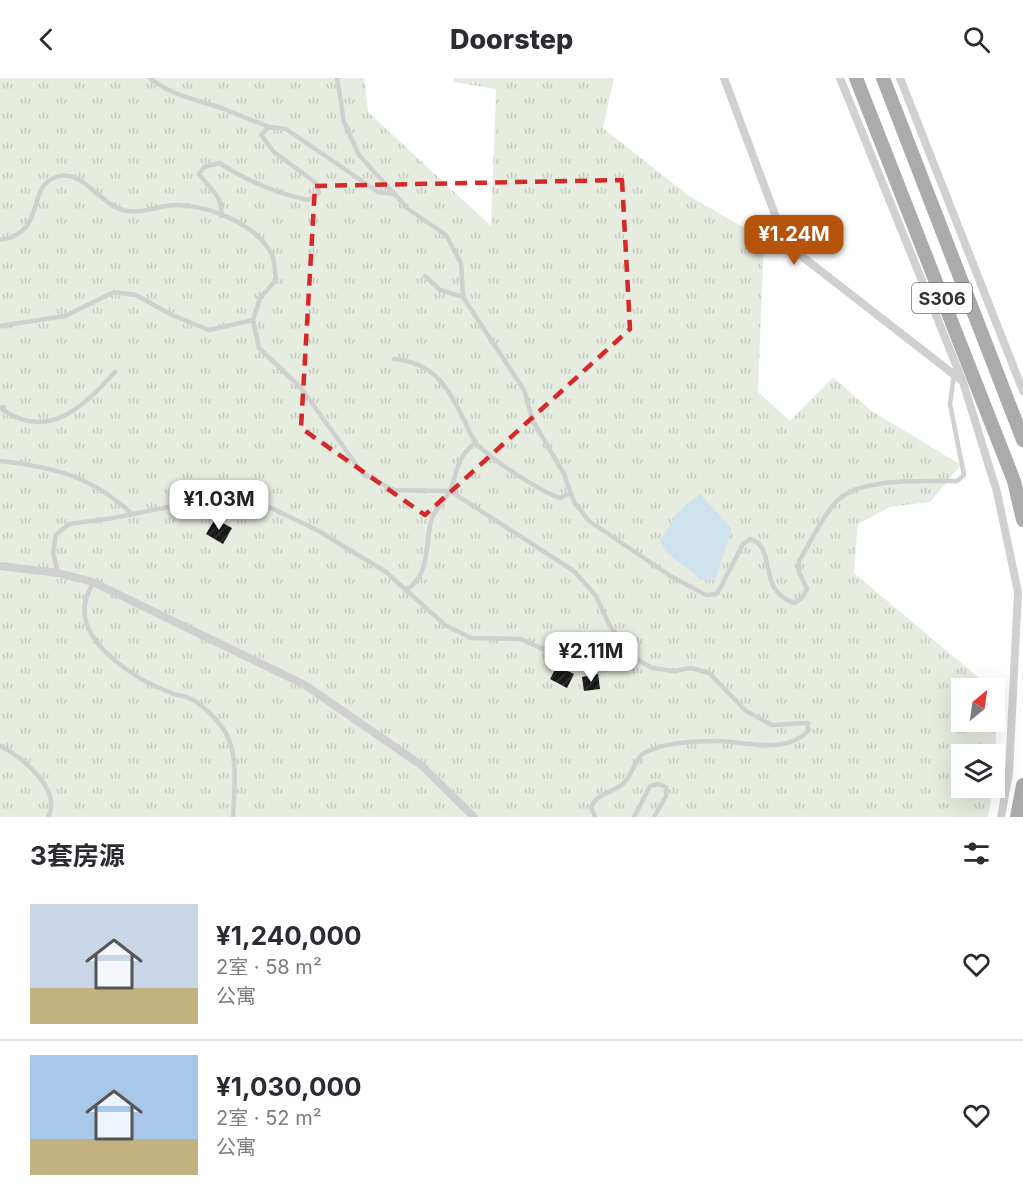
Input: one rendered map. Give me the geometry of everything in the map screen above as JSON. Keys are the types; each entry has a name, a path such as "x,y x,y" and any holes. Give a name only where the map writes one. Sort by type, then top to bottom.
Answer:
{"main road":[{"name":"S306","path":"856,78 1014,481 1023,520"},
{"name":"S306","path":"883,78 1023,440"},
{"path":"1017,817 1023,785"}],"street":[{"path":"724,78 786,244 963,382"},
{"path":"840,78 963,382 997,492 1018,592 1009,773 1001,817"},
{"path":"900,78 1023,391"},
{"path":"0,566 57,573 93,582 305,685 421,765 474,817"}],"lane":[{"path":"150,78 158,85 194,101 222,108 269,127 286,129 378,192 394,194"},
{"path":"337,78 344,122 359,155 408,209 446,235 461,263 463,297 524,390 533,421 564,474 574,502 589,521 672,577 706,595 717,594 743,544 750,539 758,541 763,549 774,590 785,600 794,603 802,598 807,589 799,572 799,561 836,502 851,490 876,484 957,481 964,475 950,404 954,375"},
{"path":"221,216 223,207 217,194 199,174 204,167 219,163 255,184 291,196 309,200 319,193 316,183 294,164 274,152 261,135 269,127"},
{"path":"0,240 14,238 28,227 44,184 55,178 68,176 83,183 122,210 141,211 176,205 208,209 250,230 272,254 276,280 260,298 253,320 259,348 301,388 363,474 394,490 450,492 574,571 596,596 610,626 633,657 652,668 674,671 691,668 709,673 746,711 772,725 808,723 808,731 803,737 785,744 716,741 663,747 641,754 623,784 595,799 591,807 595,817"},
{"path":"425,276 440,290 463,297"},
{"path":"0,326 65,316 114,292 136,294 172,315 209,330 253,320"},
{"path":"394,359 414,361 426,367 447,387 476,442 542,492 560,498 571,493"},
{"path":"4,406 0,408 17,420 33,423 60,419 87,403 115,372"},
{"path":"406,590 414,585 423,570 432,518 450,492 457,463 476,442"},
{"path":"0,461 42,466 87,481 111,494 132,514"},
{"path":"57,573 53,552 56,535 69,524 213,498 238,498 271,508 317,530 386,572 445,626 471,638 521,639 582,667"},
{"path":"93,582 84,605 89,630 107,654 137,676 172,694 190,698 210,713 229,739 234,773 233,817"},
{"path":"0,746 24,763 49,791 52,810 48,817"},
{"path":"634,817 650,786 658,784 666,787 666,796 654,817"}],"highlighted area":[{"path":"622,180 630,329 425,515 301,428 315,186"}],"green space":[{"path":"0,78 364,78 368,112 491,226 496,89 454,82 453,78 614,78 603,128 689,196 764,239 758,392 790,421 833,377 870,410 961,465 930,502 890,507 858,524 854,573 979,678 951,678 951,732 996,732 996,744 951,744 951,798 991,798 988,817 0,817"}],"water":[{"path":"700,494 732,529 715,580 700,580 672,557 660,541 677,513"}],"building":[{"path":"215,519 232,528 223,544 206,534"},
{"path":"557,666 574,674 567,688 550,679"},
{"path":"598,674 600,689 584,691 582,677"}]}
